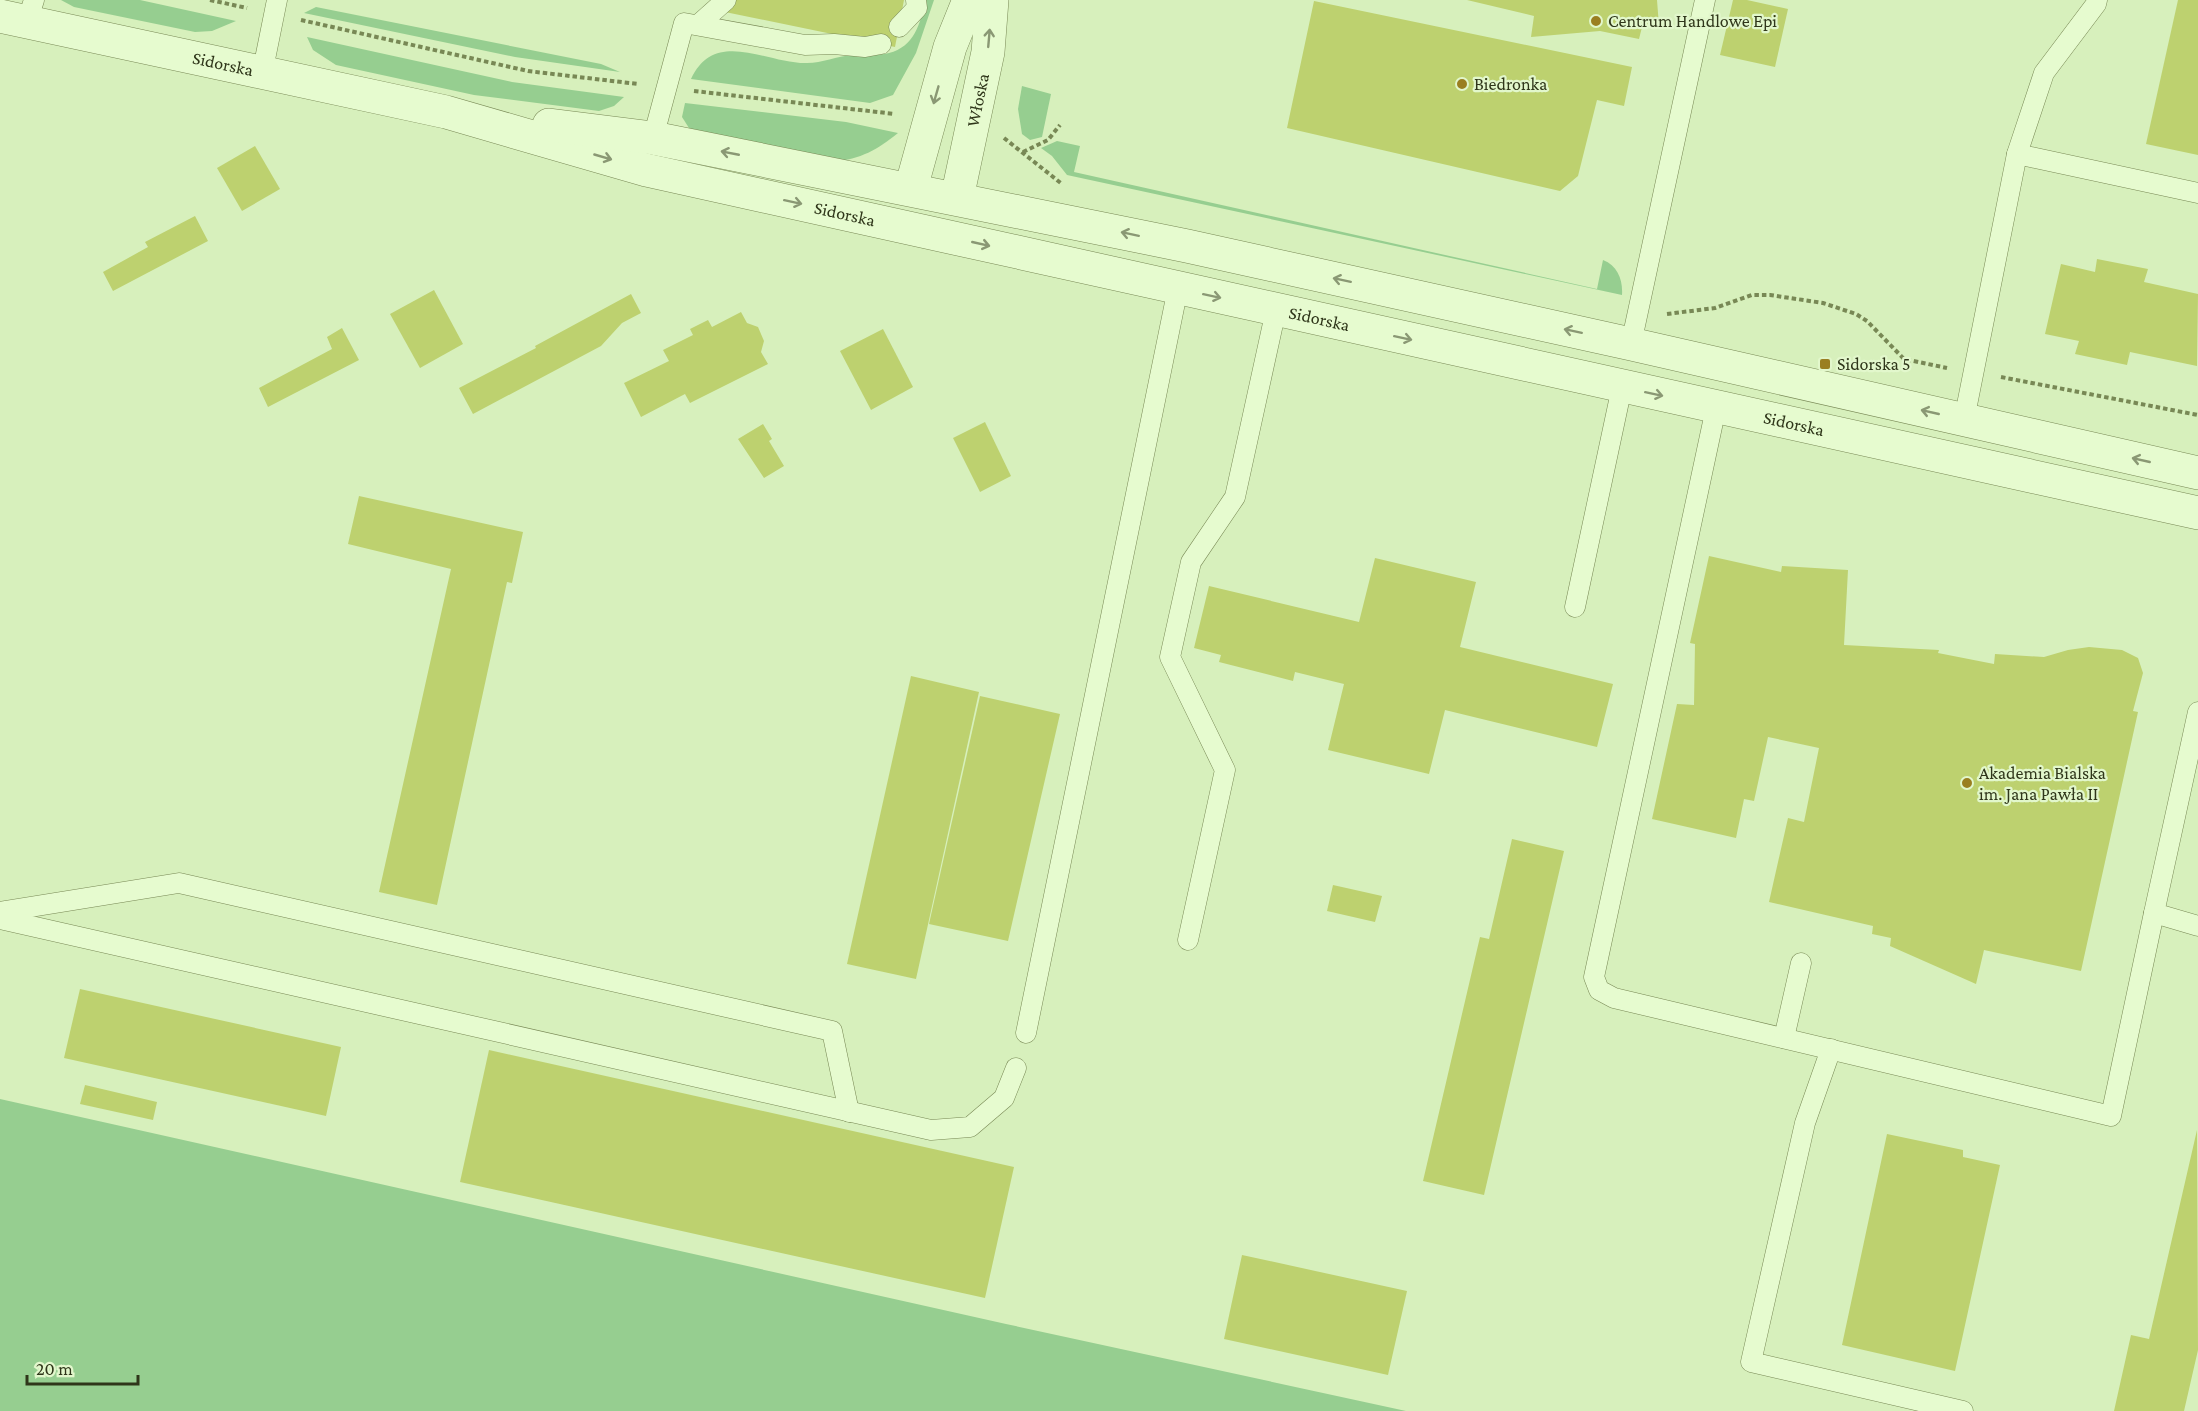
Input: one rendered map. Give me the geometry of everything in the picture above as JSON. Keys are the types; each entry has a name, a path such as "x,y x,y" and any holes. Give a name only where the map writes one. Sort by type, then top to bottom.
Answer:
{"street":[{"path":"957,198 924,230 911,188 950,47 969,0"},
{"name":"Włoska","path":"957,198 988,52 992,0"},
{"name":"Sidorska","path":"20,12 262,74 446,112 646,170 2198,513"},
{"name":"Sidorska","path":"446,112 653,138 911,188 1285,267 2198,473"},
{"path":"646,170 653,138"},
{"path":"1178,288 1187,246"},
{"path":"1276,310 1285,267"},
{"path":"1622,387 1630,344"},
{"path":"1716,408 1724,365"},
{"path":"1955,461 1964,420"}],"lane":[{"path":"698,25 726,0"},
{"path":"899,27 916,8 916,0"},
{"path":"1630,344 1706,0"},
{"path":"1964,420 2018,154 2044,73 2097,4 2097,0"},
{"path":"262,74 276,7"},
{"path":"738,33 753,18"},
{"path":"653,138 684,22 805,45 838,40 865,47 881,44"},
{"path":"780,41 796,27"},
{"path":"2018,154 2198,193"},
{"path":"1026,1033 1178,288"},
{"path":"1188,940 1225,770 1170,657 1191,562 1234,497 1276,310"},
{"path":"1575,608 1622,387"},
{"path":"1716,408 1594,977 1599,990 1614,998 2111,1116 2198,712"},
{"path":"0,912 179,883 832,1032 849,1112"},
{"path":"2154,913 2198,926"},
{"path":"0,919 931,1130 970,1127 1004,1098 1016,1068"},
{"path":"1784,1038 1801,963"},
{"path":"1831,1049 1805,1123 1751,1362 1963,1411"}],"path":[{"path":"210,0 276,7 528,70 891,113"},
{"path":"1023,152 1048,140 1060,125"},
{"path":"1004,137 1043,168"},
{"path":"1657,315 1715,308 1752,295 1770,295 1823,303 1856,314 1867,321 1904,359 1947,368"},
{"path":"1998,376 2198,416"}],"green space":[{"path":"61,0 140,0 236,21 212,31 195,32 74,7"},
{"path":"925,0 934,0 916,53 893,95 870,103 691,79 701,63 714,55 728,51 807,63 898,50 915,33"},
{"path":"316,7 601,64 620,72 515,57 304,13"},
{"path":"307,37 512,82 624,97 614,106 599,111 474,95 336,65 313,50"},
{"path":"1022,86 1051,94 1042,137 1030,140 1022,134 1018,109"},
{"path":"685,103 846,122 898,133 868,153 834,161 698,133 689,128 682,117"},
{"path":"1057,141 1080,146 1074,172 1597,289 1603,260 1616,270 1622,284 1622,295 1067,175 1052,156 1041,148"},
{"path":"0,1099 1006,1324 1406,1411 0,1411"}],"building":[{"path":"728,0 904,0 895,47 725,12"},
{"name":"Centrum Handlowe Epi","path":"1467,0 1657,0 1659,26 1642,27 1639,39 1600,31 1531,37 1534,16"},
{"path":"1733,0 1747,0 1788,9 1775,67 1720,55"},
{"path":"2178,0 2198,0 2198,155 2146,144"},
{"name":"Biedronka","path":"1314,1 1632,67 1624,106 1597,100 1578,176 1560,191 1287,128"},
{"path":"255,146 280,189 242,211 217,168"},
{"path":"195,216 208,241 113,291 103,272 148,247 145,242"},
{"path":"2097,259 2148,269 2144,282 2198,294 2197,366 2130,352 2127,365 2075,354 2079,341 2045,334 2061,264 2095,272"},
{"path":"434,290 463,344 420,368 390,314"},
{"path":"631,294 641,313 622,323 601,346 473,414 459,388 536,348 535,346"},
{"path":"741,312 747,323 758,327 764,341 761,352 768,364 690,403 685,394 641,417 624,383 669,361 663,350 693,335 690,329 708,320 712,327"},
{"path":"342,328 359,360 268,407 259,388 332,349 327,337"},
{"path":"883,329 913,387 871,410 840,351"},
{"path":"985,422 1011,476 980,492 953,438"},
{"path":"763,424 772,439 769,441 784,466 764,478 738,439"},
{"path":"359,496 523,532 512,583 507,582 437,905 379,892 451,569 348,544"},
{"name":"Akademia Bialska im. Jana Pawła II","path":"1709,556 1781,572 1782,566 1848,570 1844,645 1939,650 1938,653 1994,664 1995,654 2044,657 2089,647 2122,650 2138,658 2143,673 2133,711 2138,712 2081,971 1984,950 1976,984 1890,946 1891,938 1872,934 1873,926 1769,902 1788,818 1804,822 1819,748 1768,737 1754,801 1744,799 1736,838 1652,819 1677,704 1694,705 1695,644 1690,643"},
{"path":"1375,558 1476,582 1460,647 1613,684 1597,747 1445,710 1429,774 1328,750 1344,684 1295,672 1293,681 1219,662 1221,655 1194,648 1209,586 1359,622"},
{"path":"911,676 979,692 916,979 847,964"},
{"path":"980,696 1060,714 1008,941 929,924"},
{"path":"1512,839 1564,851 1484,1195 1423,1181 1480,937 1489,939"},
{"path":"1333,885 1382,896 1375,922 1327,911"},
{"path":"80,989 341,1047 326,1116 64,1058"},
{"path":"489,1050 1014,1167 985,1298 460,1182"},
{"path":"85,1085 157,1102 153,1120 80,1104"},
{"path":"2197,1130 2198,1350 2184,1411 2114,1411 2131,1335 2149,1339"},
{"path":"1887,1134 1963,1150 1963,1157 2000,1165 1955,1371 1842,1345"},
{"path":"1242,1255 1407,1291 1388,1375 1224,1339"}],"place":[{"name":"Centrum Handlowe Epi","path":"1596,21"},
{"name":"Biedronka","path":"1462,84"},
{"name":"Sidorska 5","path":"1825,364"},
{"name":"Akademia Bialska im. Jana Pawła II","path":"1967,783"}]}
